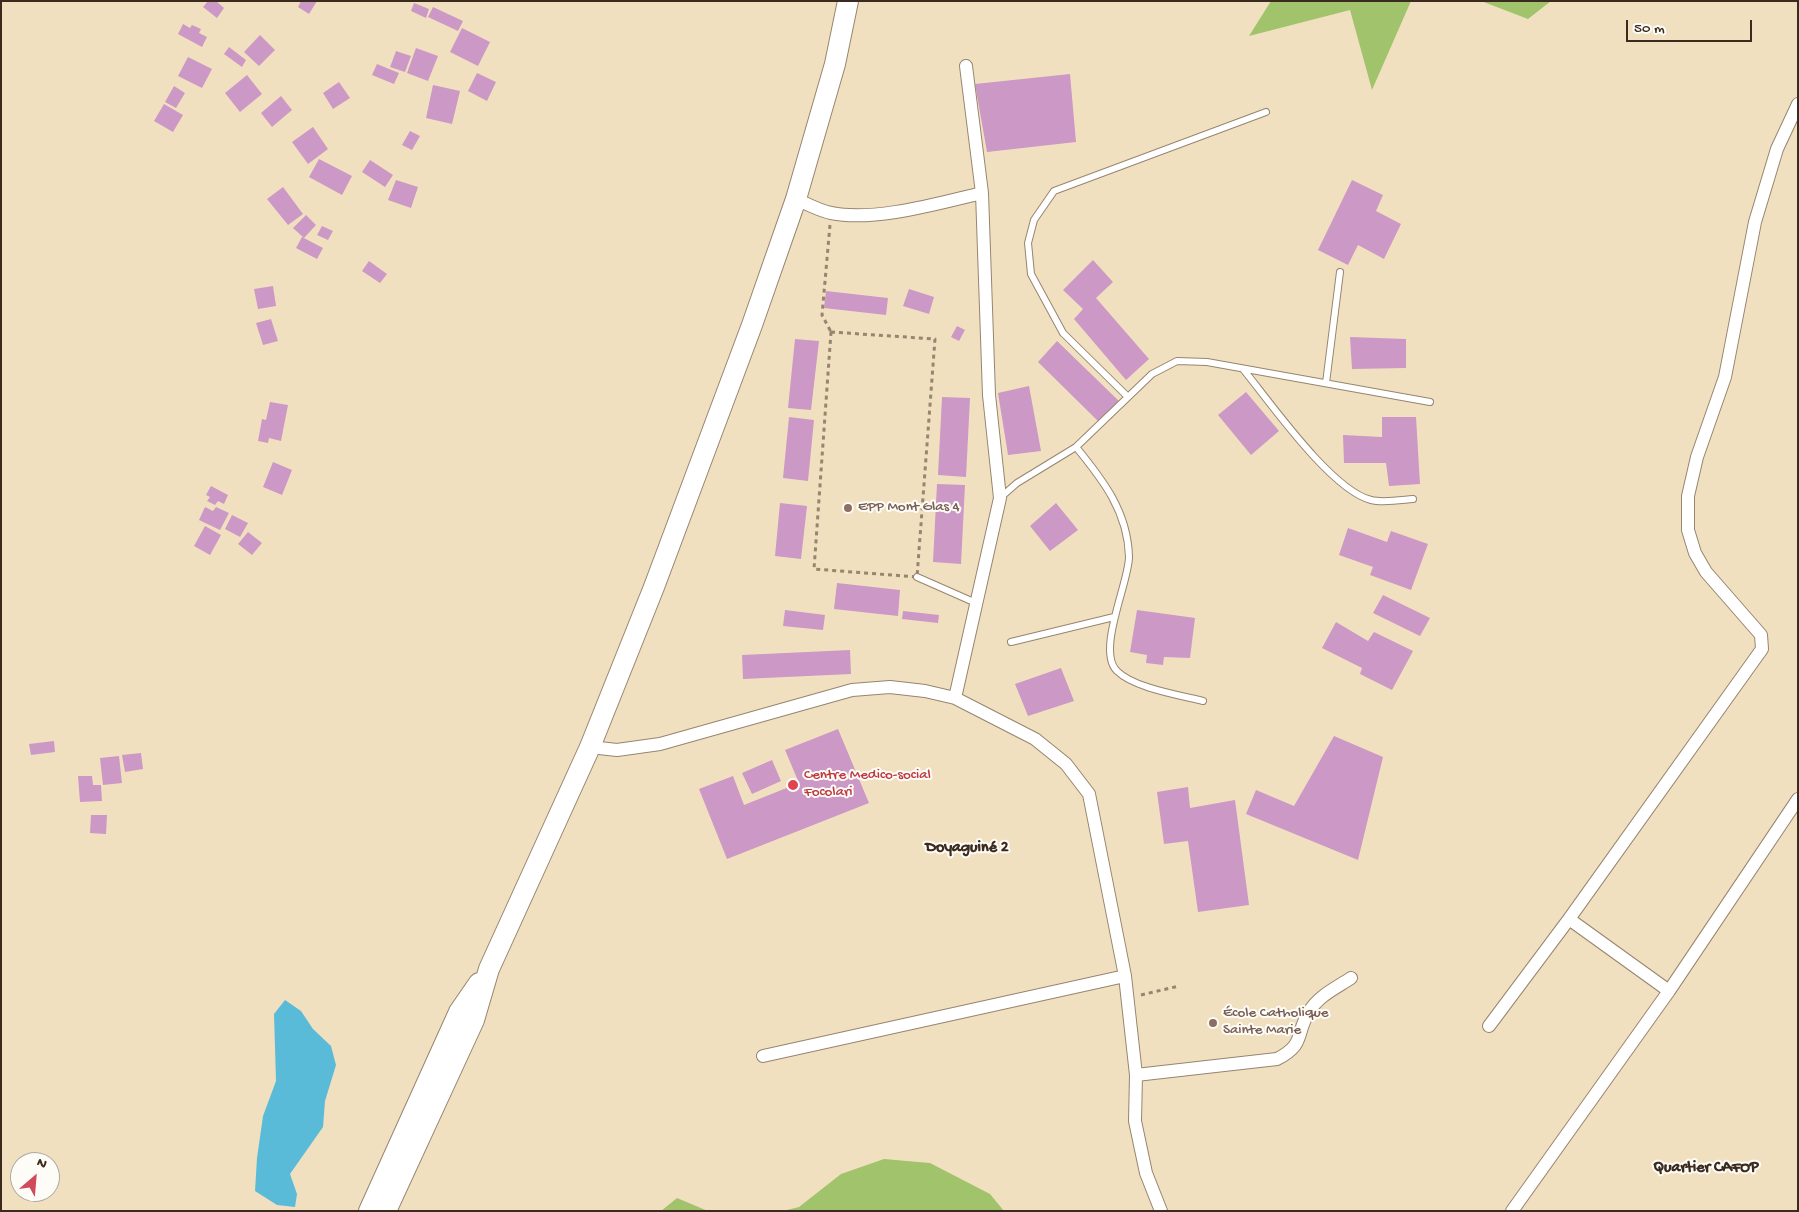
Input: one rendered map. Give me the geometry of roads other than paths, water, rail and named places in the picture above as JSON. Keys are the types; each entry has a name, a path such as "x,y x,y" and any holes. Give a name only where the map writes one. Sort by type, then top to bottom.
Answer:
{"main road":[{"path":"386,1211 474,1020 489,969 590,747 671,542 752,325 796,199 835,64 848,1"},
{"path":"369,1211 459,1012 489,969"}],"street":[{"path":"955,698 1000,498 989,395 982,193 966,66"},
{"path":"1489,1026 1762,649 1761,634 1706,572 1695,553 1688,530 1688,496 1697,457 1725,377 1755,222 1777,149 1798,104"},
{"path":"796,199 831,213 857,215 913,209 982,193"},
{"path":"590,747 617,750 660,744 852,690 890,687 925,691 955,698 1034,739 1066,764 1089,794 1125,976 1136,1075 1134,1121 1146,1173 1162,1211"},
{"path":"1512,1211 1669,991 1798,799"},
{"path":"1568,919 1669,991"},
{"path":"763,1056 1125,976"},
{"path":"1136,1075 1277,1059 1291,1052 1301,1036 1308,1014 1318,999 1351,978"}],"lane":[{"path":"1128,397 1062,333 1031,274 1028,243 1034,220 1054,190 1266,112"},
{"path":"1326,384 1340,272"},
{"path":"1000,498 1017,483 1076,446 1152,374 1177,361 1207,362 1430,402"},
{"path":"1243,369 1322,466 1350,490 1371,500 1413,499"},
{"path":"1076,446 1106,484 1123,518 1129,558 1114,617 1110,656 1116,671 1138,683 1203,701"},
{"path":"918,577 976,603"},
{"path":"1011,642 1114,617"}],"water":[{"path":"285,1000 301,1011 313,1029 331,1046 336,1065 325,1101 323,1127 290,1174 297,1194 295,1207 277,1205 255,1191 257,1158 263,1116 276,1081 274,1014"}],"place":[{"name":"EPP Mont Glas 4","path":"848,508"},
{"name":"Centre Medico-social Focolari","path":"793,785"},
{"name":"École Catholique Sainte Marie","path":"1213,1023"}],"district":[{"name":"Doyaguiné 2","path":"967,849"},
{"name":"Quartier CAFOP","path":"1706,1169"}]}
